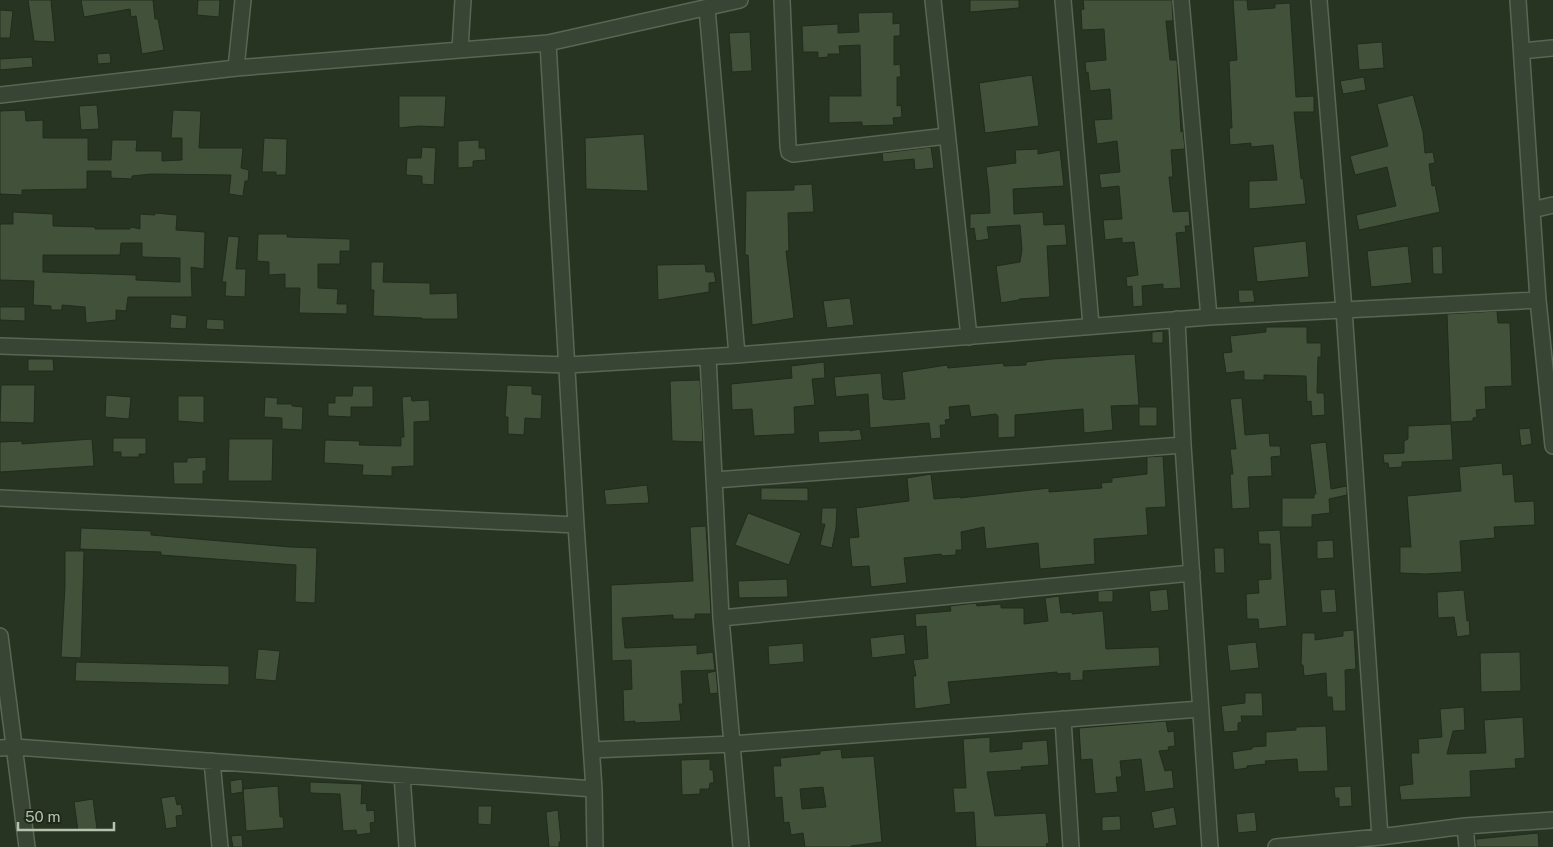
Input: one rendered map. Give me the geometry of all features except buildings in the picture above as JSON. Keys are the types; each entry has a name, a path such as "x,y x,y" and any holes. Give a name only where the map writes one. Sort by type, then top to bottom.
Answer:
{"street":[{"path":"236,68 243,0"},
{"path":"460,49 463,0"},
{"path":"0,95 236,68 548,43 740,0"},
{"path":"782,0 789,152 792,154 947,136"},
{"path":"933,0 969,337"},
{"path":"1064,0 1092,326"},
{"path":"1181,0 1209,317"},
{"path":"1319,0 1344,310 1380,837"},
{"path":"1518,0 1538,300 1553,446"},
{"path":"707,8 737,355"},
{"path":"548,43 576,525 592,750 595,847"},
{"path":"1522,51 1553,48"},
{"path":"1532,210 1553,205"},
{"path":"0,346 568,365 737,355 1178,319 1538,300"},
{"path":"1178,319 1183,445 1210,847"},
{"path":"708,357 721,618 741,847"},
{"path":"715,480 1183,445"},
{"path":"0,498 576,525"},
{"path":"721,618 1192,573"},
{"path":"0,636 8,747 27,847"},
{"path":"592,750 732,744 1201,709"},
{"path":"1063,719 1071,847"},
{"path":"8,747 594,789"},
{"path":"212,761 220,847"},
{"path":"402,775 407,847"},
{"path":"1276,847 1380,837 1465,826 1553,820"},
{"path":"1465,826 1467,847"}]}
